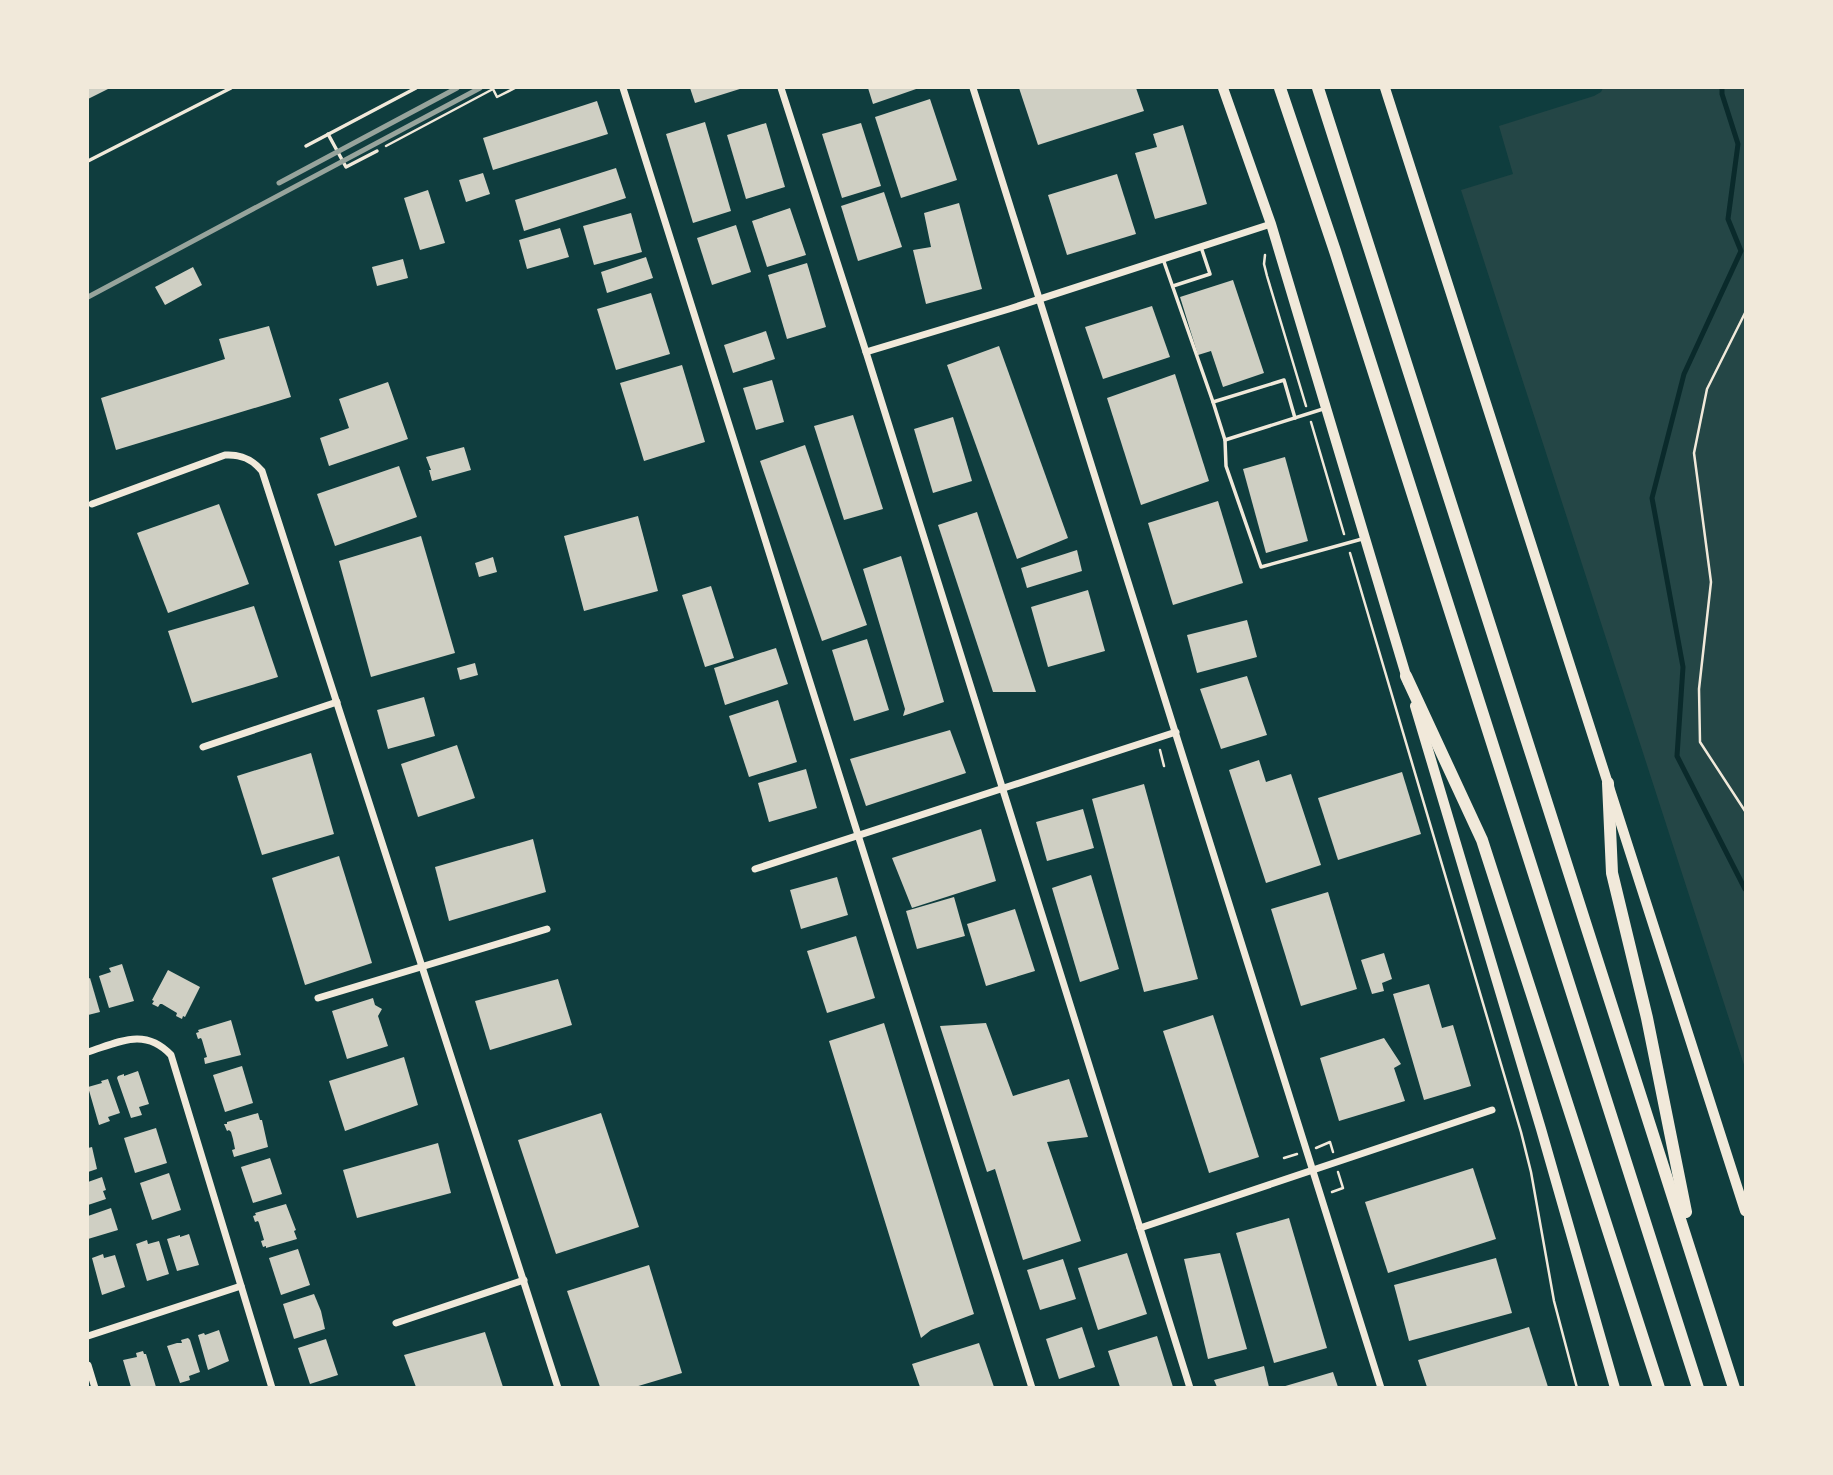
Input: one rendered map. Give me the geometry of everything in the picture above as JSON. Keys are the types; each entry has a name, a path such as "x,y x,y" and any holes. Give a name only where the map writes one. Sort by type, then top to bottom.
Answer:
{"highway":[{"path":"1280,88 1335,251 1698,1388"},
{"path":"1318,88 1734,1388"},
{"path":"1406,676 1482,840 1659,1388"},
{"path":"1608,783 1612,873 1647,1018 1698,1274"}],"main road":[{"path":"1223,88 1271,224 1541,1129 1615,1388"},
{"path":"1385,88 1745,1211"}],"street":[{"path":"623,88 1032,1388"},
{"path":"781,88 1190,1388"},
{"path":"973,88 1381,1388"},
{"path":"866,352 1271,224"},
{"path":"92,504 225,456 236,454 248,458 262,471 558,1388"},
{"path":"203,747 337,702"},
{"path":"755,869 1176,732"},
{"path":"318,998 547,929"},
{"path":"88,1052 127,1039 140,1038 153,1041 171,1055 272,1388"},
{"path":"1140,1228 1492,1110"},
{"path":"396,1323 524,1280"},
{"path":"88,1336 241,1286"},
{"path":"88,1365 95,1388"}],"lane":[{"path":"88,161 231,88"},
{"path":"306,146 416,88"},
{"path":"328,134 346,167 377,151"},
{"path":"1172,286 1210,274 1201,247"},
{"path":"1163,259 1213,402 1225,440 1226,466 1261,567 1365,538"},
{"path":"1213,402 1284,380 1295,418"},
{"path":"1225,440 1326,408"}],"path":[{"path":"377,151 493,89 497,97 515,88"},
{"path":"1264,264 1301,391"},
{"path":"1745,313 1707,389 1694,453 1711,582 1699,689 1700,742 1745,811"},
{"path":"1313,430 1343,531"},
{"path":"1350,555 1521,1132 1531,1172 1556,1311 1577,1388"}],"shaded area":[{"path":"1603,88 1745,88 1745,1068 1461,190 1513,174 1499,126 1594,96"}],"building":[{"path":"88,88 110,88 88,99"},
{"path":"690,88 743,88 695,103"},
{"path":"868,88 919,88 873,104"},
{"path":"1019,88 1136,88 1144,111 1038,145"},
{"path":"930,99 957,180 901,198 875,117"},
{"path":"597,101 608,134 493,170 483,138"},
{"path":"705,122 731,211 693,223 666,134"},
{"path":"766,123 785,187 746,199 727,135"},
{"path":"861,123 881,186 842,198 822,134"},
{"path":"1183,125 1207,204 1155,219 1135,153 1157,147 1153,134"},
{"path":"616,168 626,198 524,231 515,200"},
{"path":"483,173 490,194 466,202 459,180"},
{"path":"1117,174 1136,234 1067,255 1048,195"},
{"path":"428,190 445,243 420,250 404,198"},
{"path":"884,192 902,247 858,261 841,206"},
{"path":"959,203 982,289 926,304 913,250 931,247 924,213"},
{"path":"790,208 806,255 767,267 752,221"},
{"path":"631,213 642,252 594,265 583,226"},
{"path":"736,225 751,272 712,285 697,238"},
{"path":"560,228 569,257 527,269 519,240"},
{"path":"646,257 653,278 607,293 601,272"},
{"path":"403,259 408,278 377,286 372,267"},
{"path":"807,263 826,327 787,339 768,275"},
{"path":"193,267 202,285 165,305 155,287"},
{"path":"1233,280 1264,373 1223,387 1211,351 1198,355 1180,297"},
{"path":"651,293 670,354 616,370 597,309"},
{"path":"1152,306 1170,357 1103,379 1085,327"},
{"path":"269,326 291,397 116,450 101,398 225,359 219,339"},
{"path":"766,331 775,359 733,373 724,345"},
{"path":"999,346 1068,538 1017,559 947,365"},
{"path":"682,365 705,442 644,461 620,383"},
{"path":"1175,374 1209,481 1141,505 1107,398"},
{"path":"772,380 784,422 756,430 743,388"},
{"path":"388,382 408,439 329,466 320,438 349,428 339,399"},
{"path":"853,415 883,509 844,520 814,426"},
{"path":"953,417 972,481 933,493 914,429"},
{"path":"805,445 867,625 822,641 760,461"},
{"path":"464,447 471,470 432,481 426,457"},
{"path":"1285,457 1308,541 1266,553 1243,469"},
{"path":"399,466 417,517 335,546 317,494"},
{"path":"1218,501 1243,583 1173,605 1148,523"},
{"path":"219,504 249,584 168,613 137,533"},
{"path":"977,512 1036,692 993,692 938,525"},
{"path":"638,516 658,591 584,611 564,536"},
{"path":"421,536 455,653 371,677 339,561"},
{"path":"1077,550 1082,571 1027,588 1021,568"},
{"path":"901,556 944,702 903,716 905,709 863,569"},
{"path":"493,557 497,572 479,577 475,563"},
{"path":"711,586 734,658 705,667 682,595"},
{"path":"1088,590 1105,651 1048,667 1031,607"},
{"path":"254,606 278,677 192,703 168,631"},
{"path":"1247,620 1257,657 1197,673 1187,635"},
{"path":"867,639 889,710 854,721 832,650"},
{"path":"776,648 788,684 725,705 714,668"},
{"path":"475,663 478,675 460,680 457,668"},
{"path":"1247,676 1267,735 1221,749 1200,689"},
{"path":"424,697 435,736 388,749 377,710"},
{"path":"778,700 797,762 749,777 729,716"},
{"path":"950,730 966,773 866,806 850,759"},
{"path":"457,745 475,798 418,817 401,764"},
{"path":"311,753 334,834 262,855 237,776"},
{"path":"1259,760 1266,782 1291,774 1321,865 1266,883 1229,770"},
{"path":"806,769 817,808 769,822 758,783"},
{"path":"1402,772 1421,834 1338,860 1318,798"},
{"path":"1144,784 1198,979 1144,992 1092,799"},
{"path":"1083,809 1094,848 1047,861 1036,822"},
{"path":"981,829 996,881 912,908 892,858"},
{"path":"533,839 546,892 449,921 435,867"},
{"path":"339,856 372,963 305,985 272,878"},
{"path":"1091,875 1119,969 1080,982 1052,888"},
{"path":"837,877 848,915 801,929 790,890"},
{"path":"1328,892 1357,989 1301,1006 1271,909"},
{"path":"954,897 965,936 917,949 906,911"},
{"path":"1015,909 1035,971 986,986 967,924"},
{"path":"856,936 875,998 827,1013 807,951"},
{"path":"1384,953 1392,979 1382,983 1384,991 1372,994 1361,960"},
{"path":"122,964 134,1001 109,1008 99,976 111,972 109,968"},
{"path":"168,970 200,987 182,1019 162,1004 158,1007 152,1004"},
{"path":"90,978 100,1012 88,1015 88,979"},
{"path":"558,979 572,1025 490,1050 475,1001"},
{"path":"1429,984 1442,1028 1453,1025 1471,1086 1424,1100 1393,994"},
{"path":"373,998 375,1005 382,1009 378,1016 388,1046 347,1059 332,1011"},
{"path":"1213,1015 1259,1157 1209,1173 1163,1031"},
{"path":"231,1020 241,1055 205,1064 204,1058 207,1057 202,1040 198,1039 196,1033 198,1030"},
{"path":"884,1023 974,1314 931,1330 921,1338 829,1041"},
{"path":"986,1023 1013,1096 1069,1079 1088,1137 1047,1142 1081,1241 1023,1260 995,1169 987,1172 940,1026"},
{"path":"1384,1038 1401,1064 1394,1068 1405,1101 1339,1121 1320,1058"},
{"path":"404,1057 418,1105 345,1131 329,1081"},
{"path":"242,1066 253,1103 225,1112 213,1075"},
{"path":"138,1071 149,1104 139,1107 142,1115 131,1118 117,1078"},
{"path":"108,1079 120,1113 108,1117 110,1121 99,1125 88,1087"},
{"path":"258,1113 268,1147 234,1157 231,1132 227,1131 224,1124"},
{"path":"601,1113 639,1227 556,1254 518,1140"},
{"path":"156,1128 167,1163 135,1173 124,1138"},
{"path":"438,1143 451,1193 357,1218 343,1170"},
{"path":"92,1147 97,1169 88,1172 88,1148"},
{"path":"270,1158 282,1194 253,1203 241,1167"},
{"path":"1473,1168 1496,1239 1388,1273 1365,1202"},
{"path":"169,1173 181,1210 152,1220 140,1183"},
{"path":"102,1177 106,1199 88,1205 88,1182"},
{"path":"286,1204 297,1239 263,1247 261,1241 264,1240 259,1223 255,1222 253,1216 255,1213"},
{"path":"111,1208 118,1230 88,1239 88,1216"},
{"path":"1289,1218 1327,1348 1274,1363 1236,1233"},
{"path":"189,1234 199,1265 177,1271 167,1239"},
{"path":"147,1240 148,1244 159,1241 169,1274 147,1281 136,1244"},
{"path":"298,1249 310,1285 281,1295 269,1258"},
{"path":"1127,1253 1147,1314 1098,1330 1078,1268"},
{"path":"1220,1253 1247,1349 1208,1359 1184,1259"},
{"path":"103,1254 104,1258 115,1255 125,1287 102,1295 92,1258"},
{"path":"1496,1258 1512,1313 1409,1341 1394,1285"},
{"path":"1063,1259 1076,1299 1040,1310 1027,1270"},
{"path":"649,1265 682,1373 635,1387 600,1387 567,1291"},
{"path":"314,1294 325,1329 294,1339 283,1304"},
{"path":"1082,1327 1095,1367 1059,1379 1046,1339"},
{"path":"1529,1327 1548,1387 1427,1387 1418,1360"},
{"path":"219,1330 229,1361 208,1370 198,1335"},
{"path":"485,1332 503,1387 416,1387 404,1355"},
{"path":"1157,1336 1173,1387 1120,1387 1108,1351"},
{"path":"188,1338 200,1372 189,1376 190,1380 180,1383 167,1346 182,1343 181,1340"},
{"path":"326,1339 338,1375 310,1384 298,1348"},
{"path":"979,1343 994,1387 920,1387 912,1364"},
{"path":"143,1351 156,1387 131,1387 123,1360 137,1357 136,1353"},
{"path":"1264,1366 1269,1387 1217,1387 1214,1380"},
{"path":"1333,1372 1338,1387 1282,1387"}],"waterway":[{"path":"1722,88 1738,144 1728,219 1741,251 1684,374 1652,498 1683,667 1677,756 1745,889"}],"railway":[{"path":"279,183 457,88"},
{"path":"88,297 480,88"}]}
